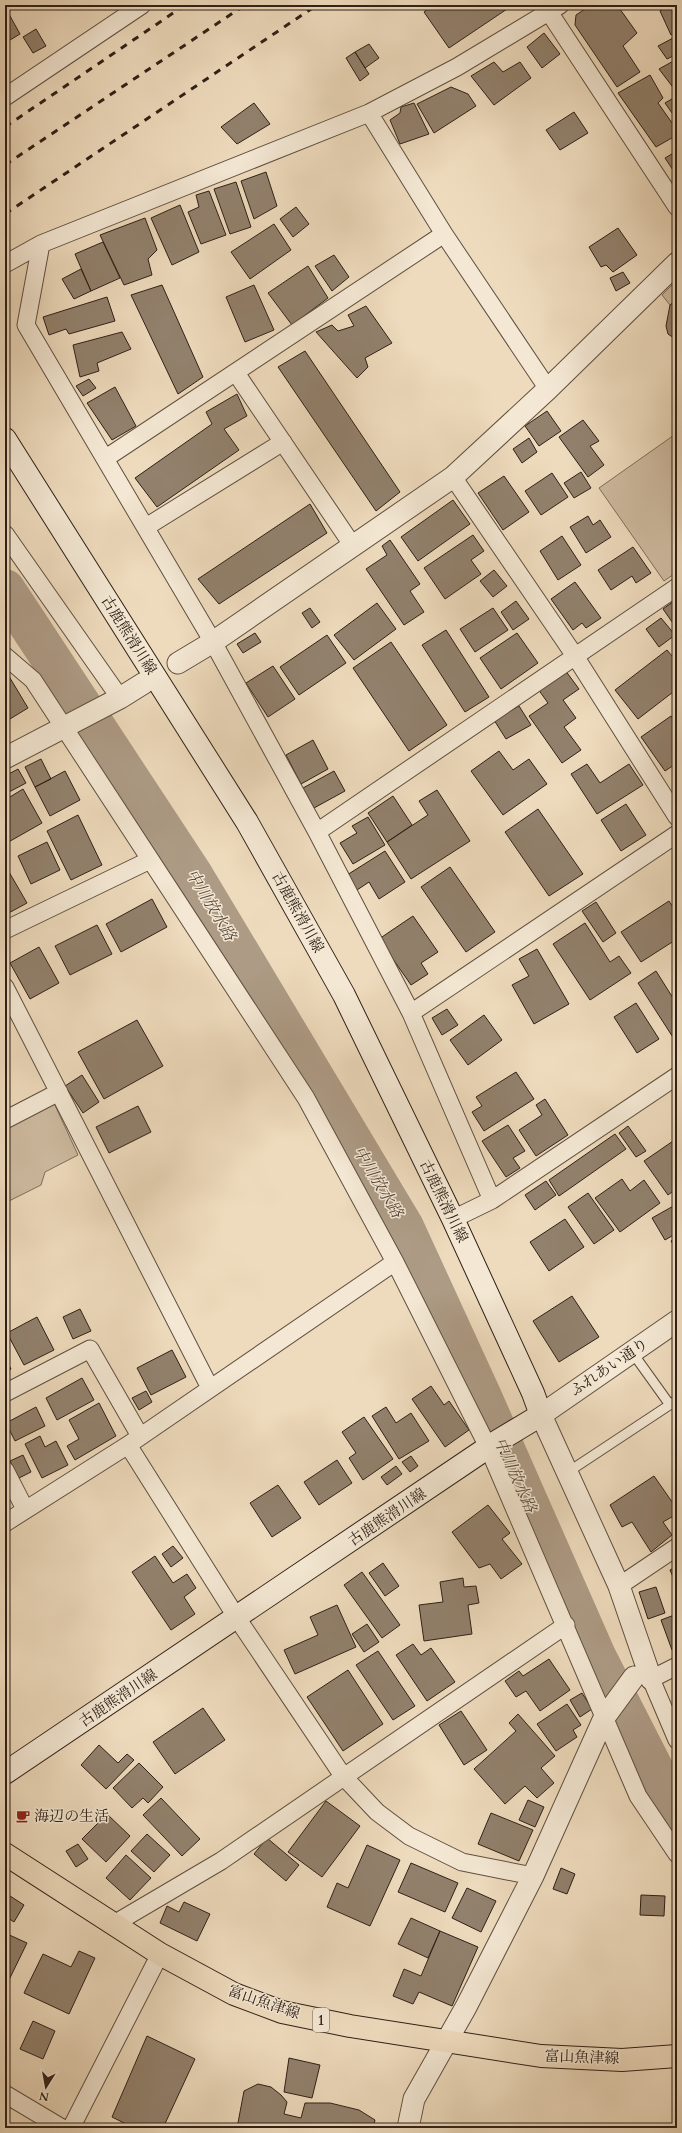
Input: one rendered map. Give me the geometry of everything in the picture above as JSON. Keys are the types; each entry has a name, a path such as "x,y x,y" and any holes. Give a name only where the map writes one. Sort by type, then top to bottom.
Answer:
{"main road":[{"name":"古鹿熊滑川線","path":"5,439 247,822 344,995 453,1219 533,1393 533,1419 492,1445 5,1774"},
{"name":"富山魚津線","path":"5,1854 160,1954 234,1994 282,2012 350,2026 541,2056 622,2060 677,2056"}],"street":[{"path":"5,97 142,5"},
{"path":"5,264 41,244 369,113 458,67 555,9 677,206"},
{"path":"369,113 444,234 548,389"},
{"path":"106,458 444,234"},
{"path":"41,244 26,324 213,642 317,832 411,1012 492,1200"},
{"path":"178,663 213,642 452,477 548,389 677,263"},
{"path":"236,373 353,546"},
{"path":"146,527 283,442"},
{"path":"452,477 574,656 677,818"},
{"path":"5,534 113,702"},
{"path":"317,832 677,587"},
{"path":"5,656 33,680 66,725 150,860 306,1098 492,1445 638,1796 677,1854"},
{"path":"5,758 66,725 113,702 144,684"},
{"path":"411,1012 677,834"},
{"path":"5,930 150,860"},
{"path":"5,987 210,1388"},
{"path":"453,1219 492,1200 677,1076"},
{"path":"5,1120 59,1092"},
{"path":"5,1523 134,1440 395,1262"},
{"name":"ふれあい通り","path":"533,1419 677,1321"},
{"path":"5,1393 90,1349 134,1440 237,1618 343,1776 377,1812 410,1836 462,1862 533,1876"},
{"path":"533,1419 568,1472 619,1586 642,1658 642,1678 677,1740"},
{"path":"5,1470 25,1509"},
{"path":"619,1586 677,1547"},
{"path":"114,1924 221,1861 343,1776 566,1625"},
{"path":"408,2128 414,2099 447,2042 533,1876 606,1717 642,1678 677,1666"},
{"path":"71,2128 160,1954"},
{"path":"5,2094 62,2128"}],"lane":[{"path":"568,1472 673,1402 632,1352"}],"shaded area":[{"path":"677,280 677,299 670,305 662,295"},
{"path":"677,433 677,572 664,581 599,488"},
{"path":"53,1101 78,1155 45,1172 41,1185 5,1203 5,1127"}],"building":[{"path":"434,5 513,5 449,48 424,12"},
{"path":"591,5 617,5 637,33 623,46 640,72 617,87 575,25 576,15"},
{"path":"669,5 677,5 677,31 671,35 660,11"},
{"path":"5,7 20,34 5,43"},
{"path":"36,29 46,46 33,53 23,37"},
{"path":"544,33 560,54 542,68 527,47"},
{"path":"677,36 677,54 667,59 658,46"},
{"path":"369,44 379,58 365,68 355,52"},
{"path":"355,52 369,74 360,81 346,58"},
{"path":"677,59 677,88 675,90 659,69"},
{"path":"494,62 503,72 520,62 531,78 494,105 471,76"},
{"path":"650,75 663,98 658,103 677,130 677,135 656,147 618,93"},
{"path":"451,87 468,94 476,106 434,133 417,104"},
{"path":"677,96 677,120 665,103"},
{"path":"254,103 270,124 237,144 221,127"},
{"path":"414,103 429,134 400,144 390,120 400,113 401,107"},
{"path":"574,112 588,133 560,150 546,130"},
{"path":"677,151 677,176 665,158"},
{"path":"266,172 277,206 254,219 241,181"},
{"path":"236,182 251,227 230,234 214,189"},
{"path":"209,191 226,235 201,244 188,212 199,207 196,195"},
{"path":"180,205 199,252 172,265 151,218"},
{"path":"296,207 309,224 293,237 280,219"},
{"path":"145,218 157,250 148,259 152,275 124,285 100,235"},
{"path":"274,224 291,250 250,279 231,252"},
{"path":"618,228 637,255 613,272 606,265 601,267 589,247"},
{"path":"103,242 120,278 91,291 75,254"},
{"path":"334,255 349,277 332,291 315,266"},
{"path":"308,266 328,298 292,325 268,293"},
{"path":"81,269 91,291 74,299 62,279"},
{"path":"623,272 630,283 616,291 610,278"},
{"path":"162,285 203,377 178,394 131,295"},
{"path":"254,285 274,330 245,342 226,297"},
{"path":"107,297 115,321 69,334 66,329 49,335 43,317"},
{"path":"677,299 677,340 668,334 666,326 670,305"},
{"path":"366,306 392,343 365,358 368,367 357,378 316,332 332,325 338,331 354,326 348,315"},
{"path":"122,332 131,349 97,363 99,371 80,377 73,345"},
{"path":"305,351 400,492 376,511 278,367"},
{"path":"89,379 96,388 83,396 76,386"},
{"path":"115,387 136,426 112,440 87,403"},
{"path":"237,394 247,416 224,429 239,450 157,507 135,478 212,424 206,412"},
{"path":"547,411 561,431 539,446 525,426"},
{"path":"583,420 599,441 590,446 604,465 588,477 559,437"},
{"path":"529,438 537,452 522,463 513,449"},
{"path":"581,472 591,488 574,498 564,483"},
{"path":"552,473 568,497 541,515 525,491"},
{"path":"504,476 529,512 503,530 478,493"},
{"path":"453,500 470,524 418,561 401,537"},
{"path":"310,504 327,533 219,604 198,579"},
{"path":"588,516 593,525 600,520 611,537 586,553 570,527"},
{"path":"473,535 484,551 471,560 481,574 445,599 424,568"},
{"path":"562,536 581,565 558,580 540,551"},
{"path":"390,540 420,584 410,591 424,612 404,625 366,569 387,555 382,546"},
{"path":"633,547 651,573 636,583 632,576 611,590 598,570"},
{"path":"494,570 507,586 493,597 480,581"},
{"path":"575,582 601,618 586,628 582,623 573,630 551,599"},
{"path":"677,599 677,629 663,609"},
{"path":"516,601 529,619 513,630 501,612"},
{"path":"377,603 396,629 354,660 334,635"},
{"path":"310,608 320,622 312,628 302,613"},
{"path":"493,608 508,630 475,652 460,629"},
{"path":"661,618 675,635 659,647 646,629"},
{"path":"446,630 489,697 465,712 422,645"},
{"path":"255,633 261,642 243,653 237,644"},
{"path":"517,633 538,663 501,689 480,658"},
{"path":"327,635 346,663 299,695 280,667"},
{"path":"391,642 447,725 409,751 353,668"},
{"path":"667,650 677,662 677,689 638,719 615,690"},
{"path":"273,666 295,699 268,717 246,683"},
{"path":"565,670 579,689 563,700 576,718 564,727 581,750 562,763 529,716 548,703 538,689"},
{"path":"7,673 28,708 5,722 5,674"},
{"path":"519,706 531,725 506,739 494,720"},
{"path":"671,716 677,725 677,763 665,771 641,737"},
{"path":"313,740 328,769 301,784 286,755"},
{"path":"499,751 513,770 529,759 547,784 503,815 471,771"},
{"path":"41,759 51,779 35,787 25,767"},
{"path":"587,764 600,783 629,764 643,785 597,814 571,774"},
{"path":"18,769 26,783 9,792 5,785 5,776"},
{"path":"65,771 80,800 50,816 35,787"},
{"path":"334,771 345,791 314,808 303,788"},
{"path":"23,789 42,823 5,844 5,800"},
{"path":"437,790 470,841 411,879 387,842 428,815 419,801"},
{"path":"393,796 412,825 387,842 368,813"},
{"path":"626,804 646,835 621,851 601,820"},
{"path":"538,809 583,874 549,896 505,832"},
{"path":"78,815 102,865 71,880 47,831"},
{"path":"368,817 385,845 353,864 340,843 357,833 352,826"},
{"path":"47,842 60,870 31,884 18,856"},
{"path":"385,851 405,882 379,899 369,882 357,890 347,875"},
{"path":"5,865 27,903 5,915"},
{"path":"450,867 495,932 466,952 421,887"},
{"path":"152,899 167,927 121,952 106,924"},
{"path":"669,901 677,914 677,939 641,962 621,932"},
{"path":"596,902 616,933 603,942 582,911"},
{"path":"413,916 438,952 421,963 428,974 411,985 379,939"},
{"path":"585,923 610,962 619,956 631,973 590,1000 553,944"},
{"path":"97,925 112,954 70,975 55,946"},
{"path":"39,947 59,983 30,999 10,963"},
{"path":"537,949 569,1004 534,1024 512,985 529,976 519,959"},
{"path":"656,971 673,998 677,996 676,1042 638,983"},
{"path":"636,1003 659,1039 637,1053 614,1017"},
{"path":"447,1009 458,1025 442,1035 432,1018"},
{"path":"484,1015 502,1040 468,1065 450,1040"},
{"path":"137,1020 163,1066 104,1099 78,1052"},
{"path":"516,1072 534,1099 484,1131 472,1112 482,1106 476,1097"},
{"path":"82,1075 99,1102 83,1113 65,1086"},
{"path":"545,1099 568,1135 536,1156 519,1130 542,1115 536,1105"},
{"path":"138,1106 151,1132 109,1153 96,1127"},
{"path":"508,1125 525,1151 513,1158 520,1168 506,1177 482,1141"},
{"path":"628,1126 646,1151 636,1157 619,1133"},
{"path":"615,1134 626,1149 559,1196 549,1180"},
{"path":"676,1139 677,1188 668,1195 644,1161"},
{"path":"622,1179 630,1191 644,1180 660,1203 620,1232 595,1198"},
{"path":"546,1181 556,1195 535,1210 525,1195"},
{"path":"588,1193 614,1230 594,1244 568,1207"},
{"path":"677,1204 677,1233 665,1240 652,1218"},
{"path":"565,1219 584,1247 549,1271 530,1242"},
{"path":"677,1238 677,1250 671,1241"},
{"path":"572,1296 599,1337 559,1362 533,1321"},
{"path":"80,1309 91,1331 73,1339 63,1317"},
{"path":"37,1317 54,1350 24,1365 7,1333"},
{"path":"172,1350 186,1377 151,1395 137,1368"},
{"path":"5,1358 11,1369 5,1373"},
{"path":"82,1378 94,1400 57,1420 46,1398"},
{"path":"431,1386 444,1405 449,1401 469,1430 445,1447 412,1399"},
{"path":"146,1391 152,1402 139,1410 132,1398"},
{"path":"99,1403 116,1436 75,1460 67,1446 79,1439 69,1420"},
{"path":"36,1407 45,1426 15,1441 6,1423"},
{"path":"386,1407 396,1423 411,1413 429,1441 399,1459 372,1416"},
{"path":"364,1417 393,1459 363,1480 349,1458 356,1453 342,1432"},
{"path":"40,1436 45,1447 56,1441 68,1465 42,1478 25,1444"},
{"path":"23,1455 31,1472 19,1478 10,1461"},
{"path":"411,1456 418,1466 410,1472 402,1462"},
{"path":"337,1460 352,1483 319,1505 304,1482"},
{"path":"396,1466 402,1474 387,1485 381,1477"},
{"path":"654,1476 677,1509 677,1514 663,1522 672,1535 651,1552 632,1522 622,1527 610,1505"},
{"path":"278,1485 301,1518 272,1537 250,1503"},
{"path":"488,1505 510,1533 502,1539 522,1564 501,1579 490,1564 479,1568 452,1532"},
{"path":"173,1546 183,1558 171,1567 162,1554"},
{"path":"155,1556 173,1583 187,1574 196,1588 184,1597 195,1614 171,1630 132,1572"},
{"path":"383,1563 399,1586 385,1596 369,1573"},
{"path":"677,1566 677,1586 670,1570"},
{"path":"362,1572 400,1625 382,1638 344,1585"},
{"path":"463,1578 464,1587 476,1586 479,1603 468,1605 472,1634 424,1641 419,1605 443,1602 440,1582"},
{"path":"656,1587 665,1613 648,1619 639,1592"},
{"path":"337,1605 356,1647 295,1674 284,1650 318,1635 310,1617"},
{"path":"677,1614 677,1648 672,1650 661,1620"},
{"path":"367,1624 379,1642 364,1652 352,1634"},
{"path":"413,1644 421,1655 431,1648 455,1682 427,1701 396,1655"},
{"path":"378,1651 415,1706 393,1720 356,1665"},
{"path":"549,1659 570,1690 540,1711 526,1691 516,1697 505,1681 519,1671 523,1676"},
{"path":"348,1670 383,1724 343,1751 307,1697"},
{"path":"582,1693 592,1709 580,1717 570,1700"},
{"path":"567,1704 581,1725 573,1730 577,1737 556,1751 537,1724"},
{"path":"203,1708 225,1740 175,1774 153,1742"},
{"path":"461,1711 487,1750 464,1765 439,1725"},
{"path":"518,1714 555,1756 541,1768 554,1783 537,1798 525,1786 505,1804 474,1769 516,1731 509,1723"},
{"path":"99,1745 118,1763 127,1754 134,1760 106,1789 81,1765"},
{"path":"139,1763 163,1787 148,1803 143,1798 132,1808 113,1788"},
{"path":"161,1798 200,1839 182,1856 143,1815"},
{"path":"528,1800 544,1807 535,1827 519,1820"},
{"path":"326,1801 360,1826 322,1877 288,1852"},
{"path":"491,1813 533,1830 519,1861 478,1844"},
{"path":"107,1814 130,1836 106,1862 82,1839"},
{"path":"147,1834 170,1855 154,1872 131,1851"},
{"path":"267,1838 299,1865 286,1881 254,1854"},
{"path":"78,1844 88,1859 76,1867 66,1851"},
{"path":"367,1845 400,1860 370,1926 327,1907 337,1883 348,1888"},
{"path":"126,1855 151,1878 130,1900 106,1878"},
{"path":"411,1863 458,1883 445,1912 398,1892"},
{"path":"561,1868 575,1874 567,1894 553,1889"},
{"path":"467,1888 496,1901 481,1932 452,1918"},
{"path":"7,1894 24,1905 14,1922 5,1916"},
{"path":"641,1895 665,1896 664,1916 640,1915"},
{"path":"184,1902 210,1914 197,1941 160,1923 167,1906 179,1912"},
{"path":"411,1918 440,1931 428,1958 398,1944"},
{"path":"440,1931 478,1947 452,2006 419,1992 413,2004 393,1996 404,1969 421,1976"},
{"path":"5,1933 27,1943 7,1984 5,1983"},
{"path":"79,1951 95,1958 69,2014 24,1993 43,1954 71,1967"},
{"path":"33,2021 55,2031 43,2059 20,2049"},
{"path":"147,2036 195,2059 163,2128 134,2128 112,2117"},
{"path":"289,2058 320,2065 312,2098 284,2092"},
{"path":"258,2084 271,2087 281,2095 287,2102 284,2114 301,2118 305,2103 330,2103 359,2110 375,2120 373,2128 271,2126 237,2128 244,2091"}],"waterway":[{"name":"中川放水路","path":"5,589 193,875 404,1227 482,1397 596,1656 677,1815"}],"railway":[{"path":"5,127 185,5"},
{"path":"5,165 245,5"},
{"path":"5,214 317,5"}],"place":[{"name":"海辺の生活","path":"23,1816"}]}
